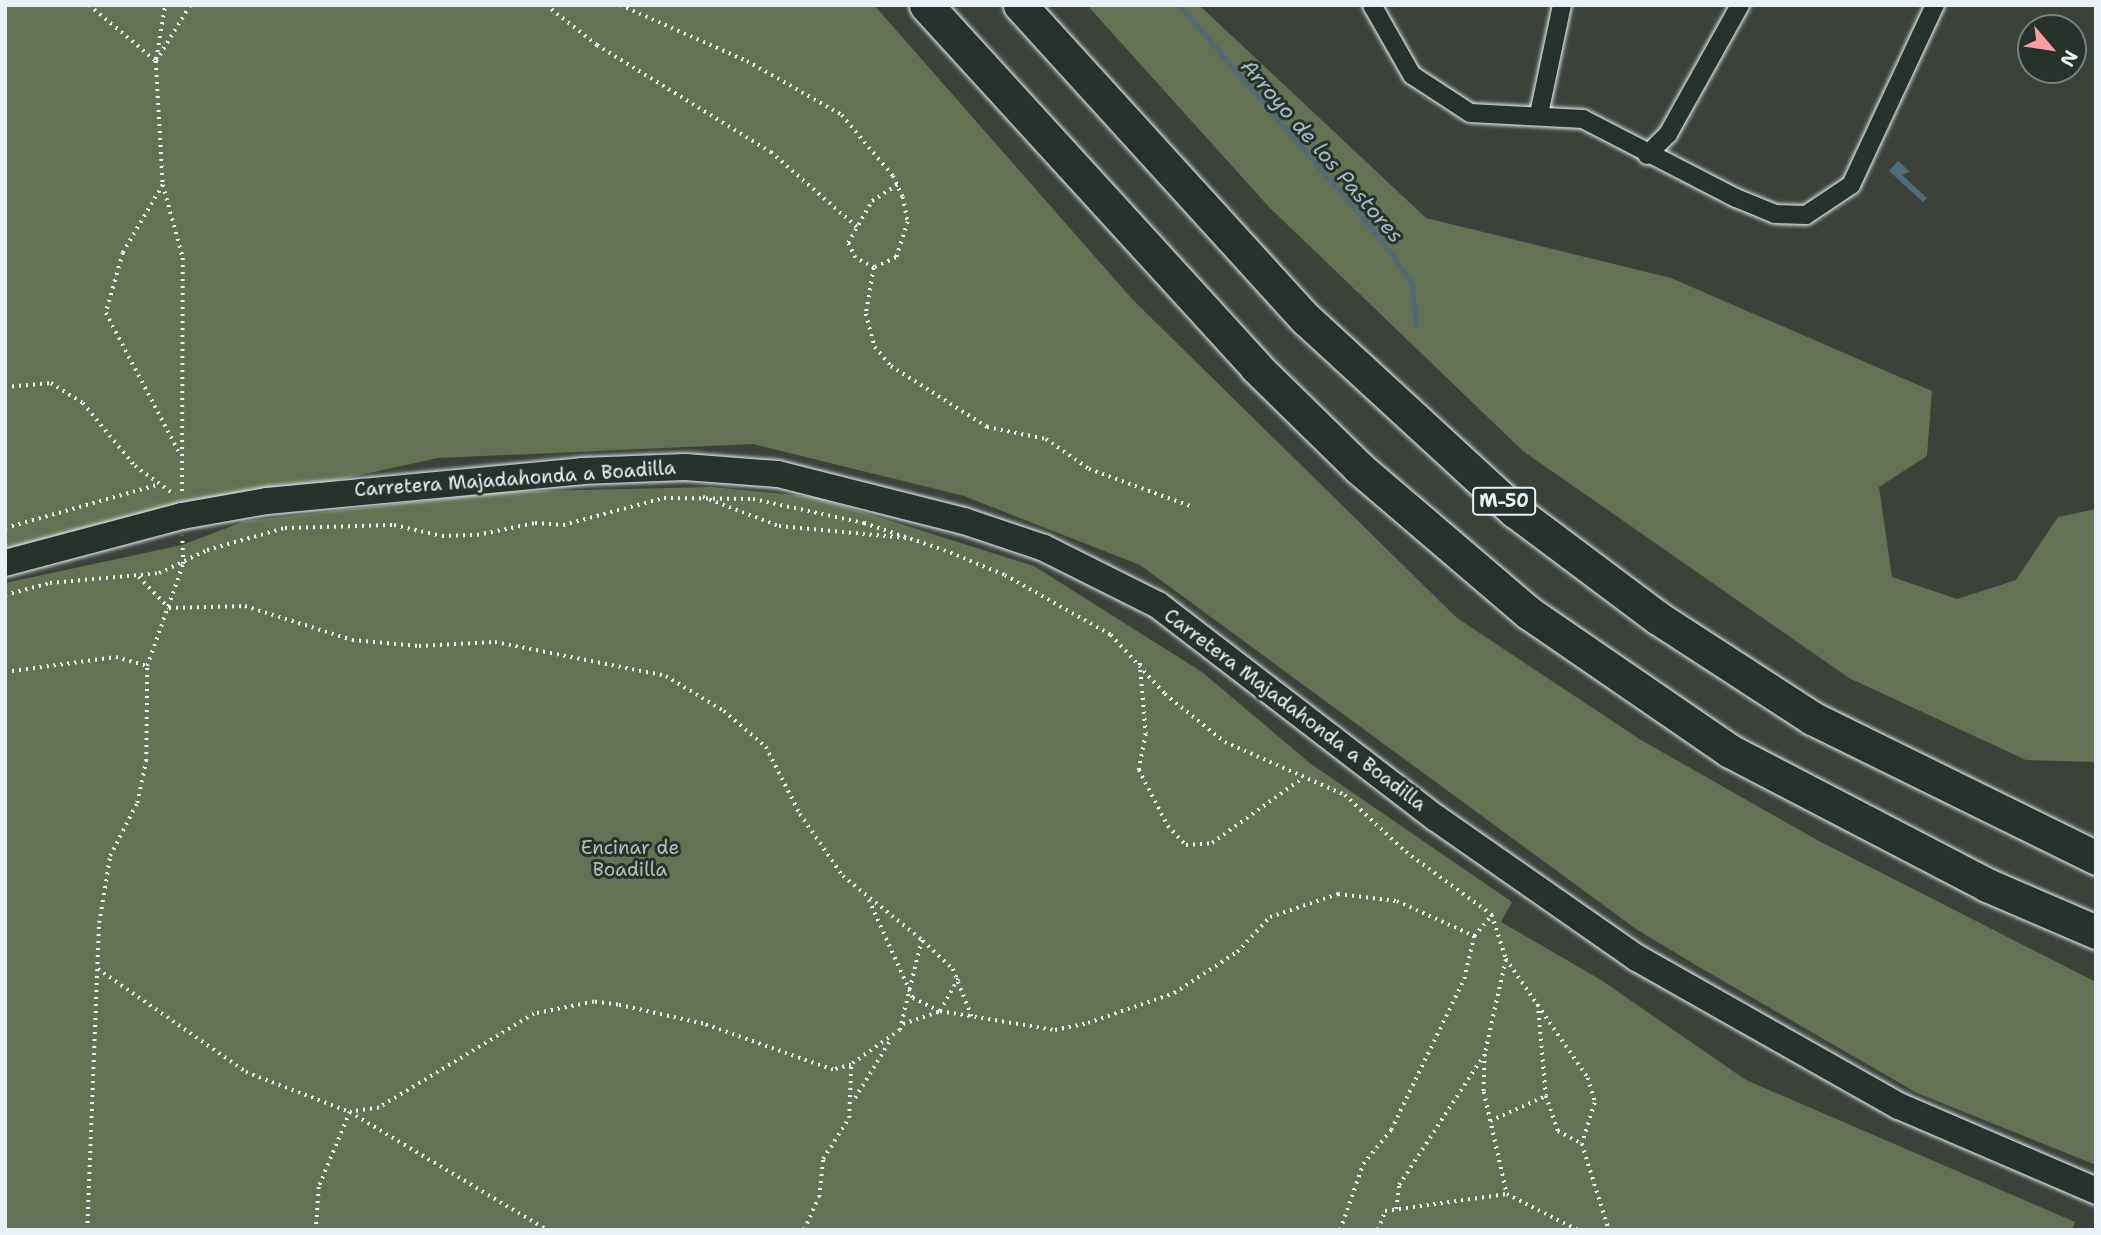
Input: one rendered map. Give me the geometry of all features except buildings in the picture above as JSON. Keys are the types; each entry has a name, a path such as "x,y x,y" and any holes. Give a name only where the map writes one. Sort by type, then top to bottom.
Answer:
{"highway":[{"path":"926,5 1256,367 1359,468 1528,613 1730,751 1808,811 2096,957"},
{"name":"M-50","path":"1020,5 1306,319 1515,511 1658,618 1812,718 2096,858"},
{"path":"1730,751 1987,885 2096,932"}],"street":[{"path":"1373,5 1412,75 1436,92 1492,118 1539,114 1583,118 1647,155 1775,214 1806,215 1831,204 1865,159 1935,5"},
{"path":"1539,114 1563,5"},
{"path":"1647,155 1668,134 1740,5"},
{"name":"Carretera Majadahonda a Boadilla","path":"5,564 182,508 351,490 685,467 829,486 1044,548 1158,605 1436,818 1637,958 1899,1106 2096,1191"}],"path":[{"path":"89,5 156,61"},
{"path":"88,1230 98,969 110,856 137,803 146,761 147,666 183,564 183,258 163,185 156,61 165,5"},
{"path":"156,61 190,5"},
{"path":"546,5 597,45 771,152 857,227"},
{"path":"620,5 747,61 842,115 897,185 908,222 896,258 874,268"},
{"path":"163,185 123,253 106,313 181,454"},
{"path":"874,268 855,258 848,243 872,201 897,185"},
{"path":"874,268 866,314 875,347 891,366 987,427 1046,439 1089,469 1193,507"},
{"path":"5,387 51,383 83,403 182,508"},
{"path":"5,528 159,484"},
{"path":"701,496 779,526 909,538"},
{"path":"5,595 50,583 139,577 183,564 207,550 285,528 394,526 442,537 477,535 535,523 563,525 664,498 701,496 801,508 909,538 1005,575 1111,635 1139,661 1165,694 1225,742 1302,779 1345,795 1406,852 1492,915 1506,959 1588,1078 1595,1103 1582,1144 1609,1230"},
{"path":"139,577 169,608 245,606 352,640 419,646 495,642 666,676 724,711 766,747 814,836 868,898 922,940 958,978 972,1017"},
{"path":"5,672 116,657 147,666"},
{"path":"1139,661 1146,734 1139,770 1168,826 1186,845 1212,842 1302,779"},
{"path":"868,898 913,998 940,1010 1055,1030 1088,1023 1174,993 1237,952 1270,917 1338,894 1397,901 1474,936"},
{"path":"1340,1230 1363,1164 1391,1130 1440,1031 1474,936 1492,915"},
{"path":"804,1230 819,1197 823,1159 851,1104 891,1037 903,1024 913,998 922,940"},
{"path":"1506,959 1485,1054 1490,1121 1507,1194"},
{"path":"98,969 246,1072 350,1112 499,1196 547,1230"},
{"path":"903,1024 940,1010 958,978"},
{"path":"350,1112 379,1108 413,1090 534,1014 594,1002 703,1024 833,1070 851,1065 891,1037"},
{"path":"1538,1003 1546,1096 1558,1130 1582,1144"},
{"path":"1396,1209 1399,1185 1485,1054"},
{"path":"851,1065 851,1104"},
{"path":"1490,1121 1546,1096"},
{"path":"316,1230 318,1187 350,1112"},
{"path":"1378,1230 1385,1211 1507,1194 1578,1230"}],"green space":[{"path":"5,5 874,5 1133,300 1457,618 1641,740 1817,840 2096,982 2096,1165 1917,1093 1694,964 1636,929 1140,565 964,496 753,444 438,458 5,552"},
{"path":"1087,5 1199,5 1426,218 1671,278 1932,391 1927,456 1879,487 1892,577 1957,599 2016,580 2058,517 2096,509 2096,762 2026,760 1849,678 1523,451 1269,207"},
{"name":"Encinar de Boadilla","path":"711,487 815,497 1034,566 1202,672 1311,764 1512,902 1501,922 1601,980 1746,1080 2075,1222 2072,1230 5,1230 5,583 182,545 245,521 502,492"}],"water":[{"path":"1898,161 1910,172 1902,175 1927,198 1923,202 1889,171"}],"waterway":[{"name":"Arroyo de los Pastores","path":"1179,5 1379,237 1412,283 1416,327"}]}
